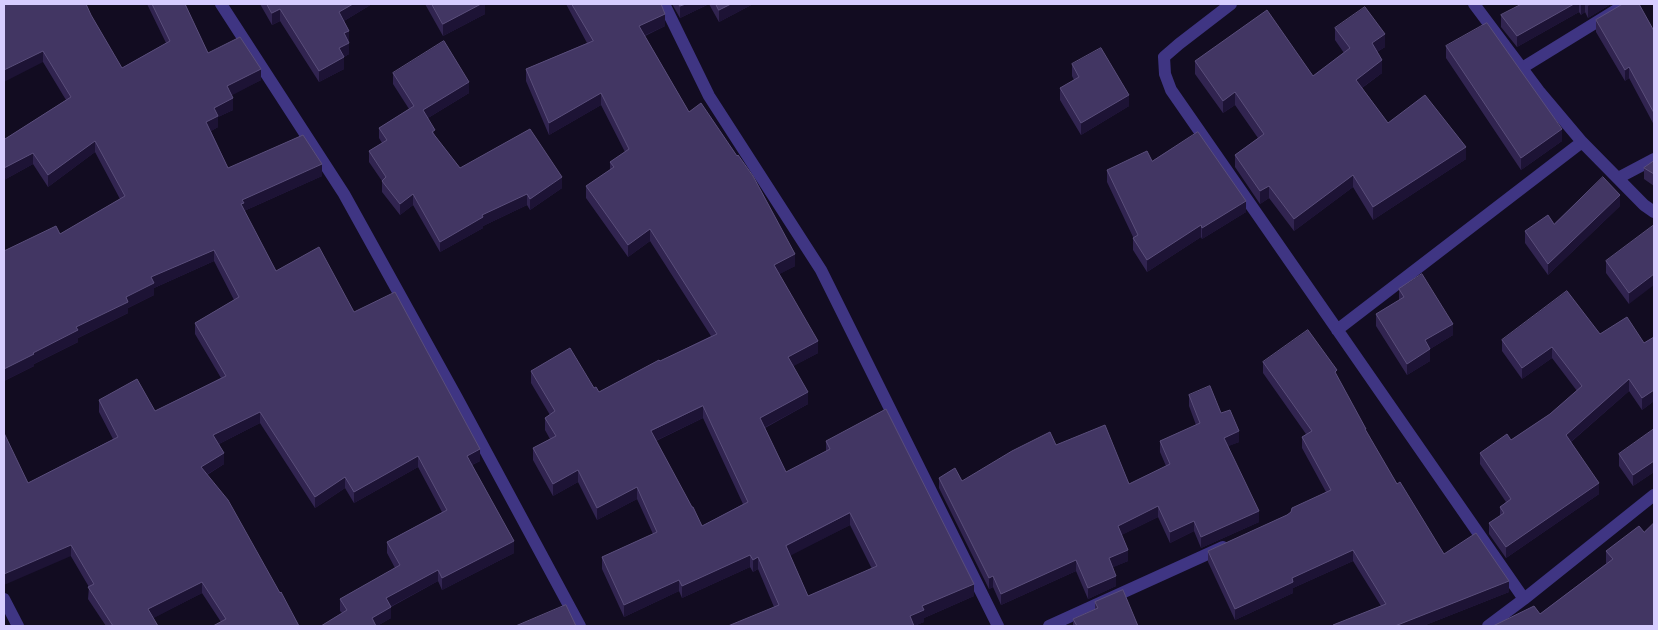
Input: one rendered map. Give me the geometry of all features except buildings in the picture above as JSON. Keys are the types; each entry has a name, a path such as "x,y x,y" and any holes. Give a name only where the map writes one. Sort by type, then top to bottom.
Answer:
{"street":[{"path":"221,4 344,194 580,626"},
{"path":"664,4 708,96 821,270 998,626"},
{"path":"1231,4 1164,57 1165,74 1171,90 1524,599"},
{"path":"1474,4 1539,92 1582,142 1644,205 1654,212"},
{"path":"1522,68 1626,4"},
{"path":"1337,330 1582,142"},
{"path":"1618,178 1654,160"},
{"path":"1488,626 1654,495"},
{"path":"1049,626 1230,544"},
{"path":"4,599 18,626"}]}
